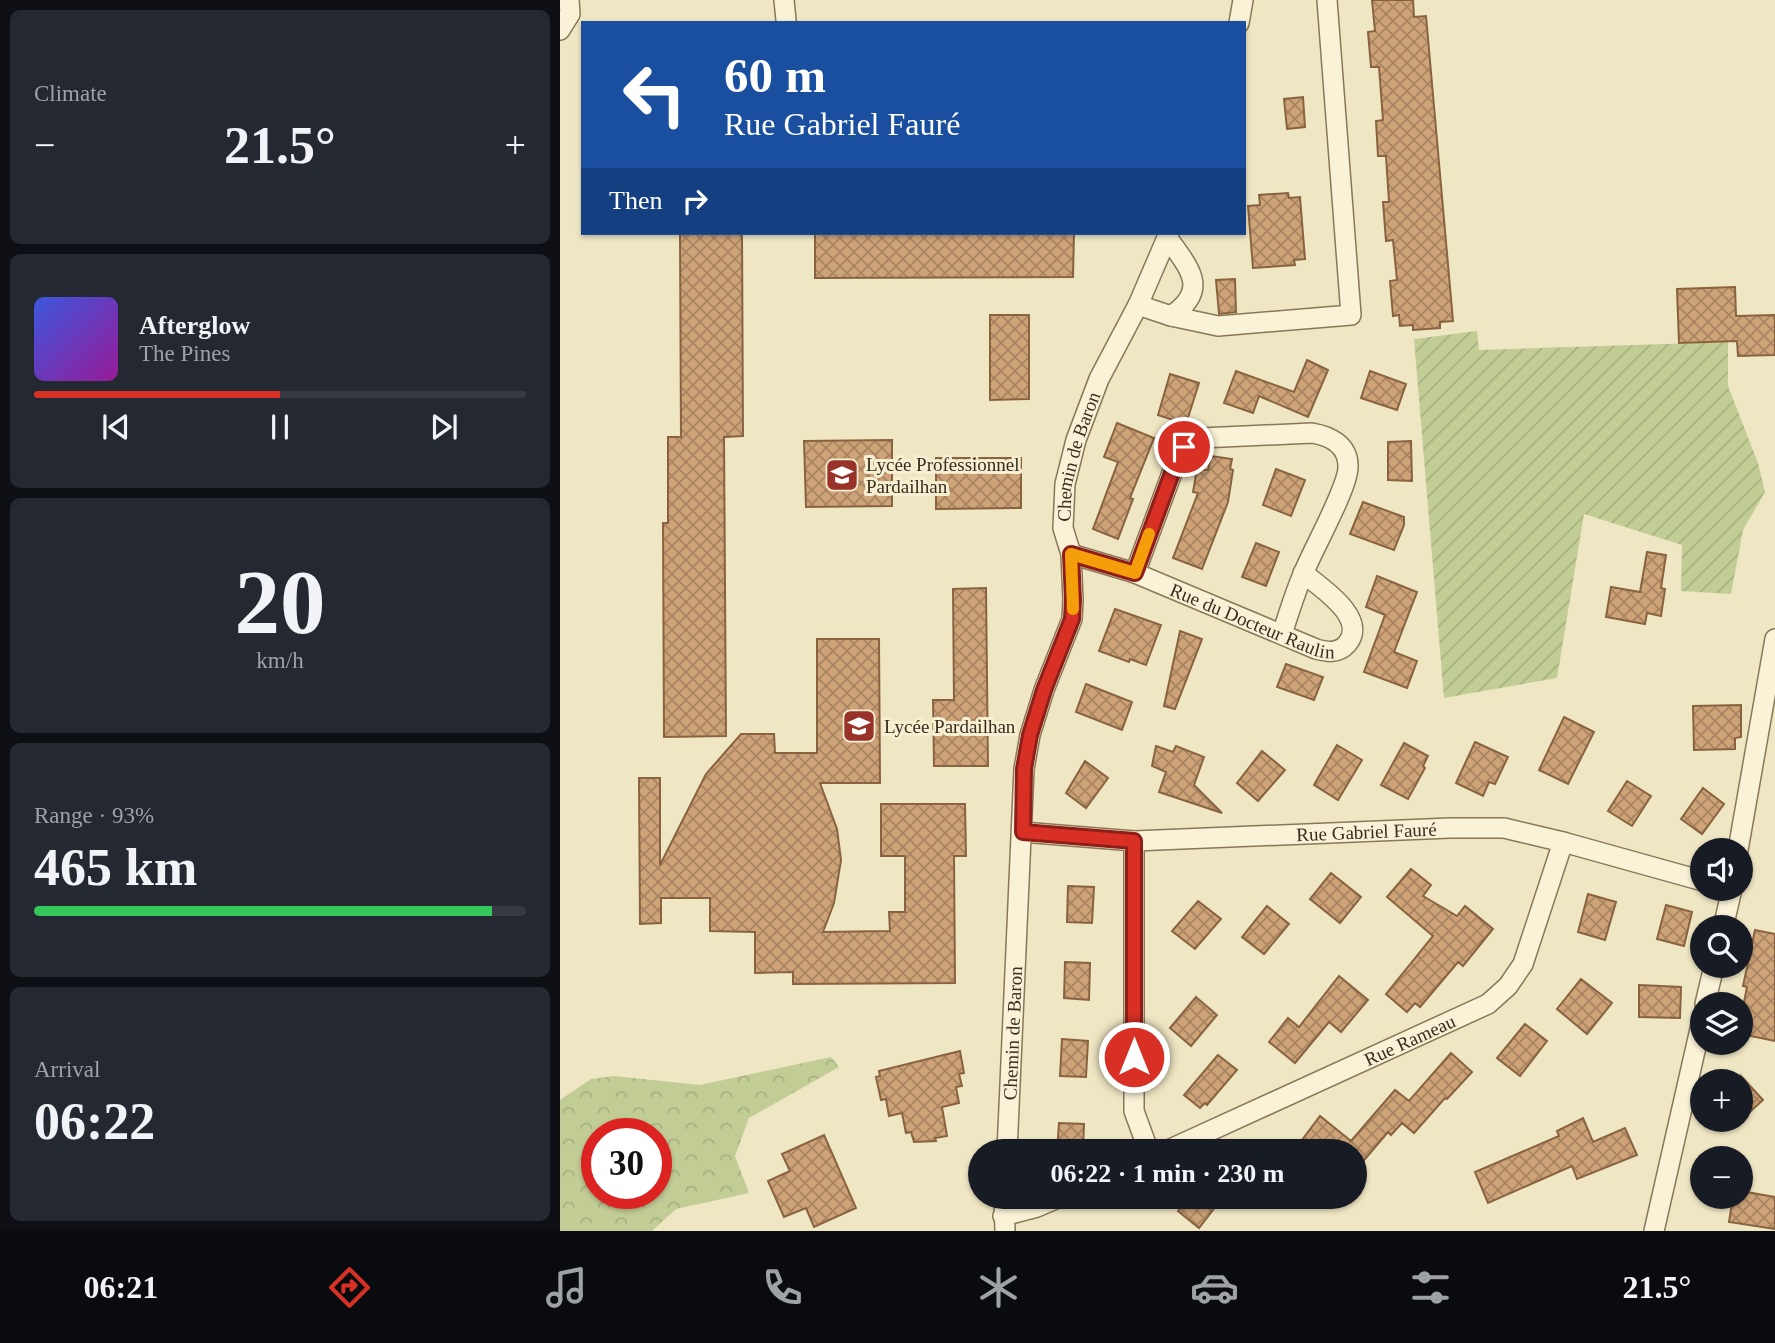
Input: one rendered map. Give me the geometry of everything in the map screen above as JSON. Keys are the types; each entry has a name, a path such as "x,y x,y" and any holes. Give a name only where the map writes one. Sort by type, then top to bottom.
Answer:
{"street":[{"path":"560,30 570,14 569,0"},
{"path":"784,0 786,20"},
{"path":"1239,21 1243,0"},
{"path":"1138,305 1171,316 1218,326 1351,315 1326,0"},
{"path":"1168,235 1188,267 1193,281 1192,294 1186,306 1171,316"},
{"name":"Chemin de Baron","path":"1008,1139 1024,769 1030,735 1044,690 1072,619 1071,554 1063,528 1065,484 1076,440 1100,379 1138,305 1168,235"},
{"path":"1135,573 1179,454 1184,447 1202,438 1312,433 1328,436 1339,443 1347,456 1347,477 1303,573 1282,634"},
{"name":"Rue du Docteur Raulin","path":"1071,554 1135,573 1316,649 1331,652 1339,650 1348,643 1351,635 1349,615 1337,601 1303,573"},
{"path":"1740,838 1775,639"},
{"name":"Rue Gabriel Fauré","path":"1023,832 1134,841 1504,828 1690,877"},
{"path":"1134,841 1134,1111 1144,1139"},
{"name":"Rue Rameau","path":"1192,1139 1488,1004 1508,986 1523,964 1563,842"},
{"path":"1654,1231 1694,1055"},
{"path":"1004,1215 1029,1209"}],"green space":[{"path":"1477,331 1479,350 1728,342 1728,386 1758,463 1765,492 1743,530 1731,594 1681,591 1682,545 1584,514 1557,678 1444,698 1414,339"},
{"path":"831,1057 839,1067 749,1118 735,1156 749,1193 676,1209 652,1231 560,1231 560,1100 591,1079 614,1076 700,1085"}],"building":[{"path":"1372,0 1413,0 1414,17 1426,16 1453,321 1440,322 1440,328 1413,330 1413,325 1400,326 1399,315 1393,316 1390,281 1397,280 1393,240 1386,241 1383,202 1389,202 1386,156 1378,156 1376,121 1383,120 1379,67 1371,67 1368,32 1375,31"},
{"path":"1303,97 1305,127 1287,129 1284,99"},
{"path":"1288,193 1289,198 1300,197 1305,259 1294,260 1295,265 1253,268 1248,206 1260,205 1259,195"},
{"path":"680,235 742,235 743,436 724,437 726,736 664,737 663,523 668,523 668,437 681,437"},
{"path":"815,235 1074,235 1073,277 815,278"},
{"path":"1235,279 1236,312 1219,314 1216,280"},
{"path":"1735,287 1736,316 1775,315 1775,355 1738,356 1737,341 1679,343 1677,289"},
{"path":"990,315 1029,315 1029,399 990,400"},
{"path":"1307,360 1328,370 1308,417 1259,396 1253,413 1224,403 1236,371 1294,392"},
{"path":"1370,371 1406,384 1397,410 1361,398"},
{"path":"1170,374 1199,383 1186,424 1158,415"},
{"path":"1117,423 1154,438 1130,498 1133,499 1118,539 1093,529 1118,462 1104,457"},
{"path":"892,440 892,506 806,507 804,441"},
{"path":"1411,441 1412,481 1388,480 1388,442"},
{"path":"1211,456 1232,459 1230,469 1233,470 1228,502 1202,569 1173,558 1198,493 1193,492 1197,469 1208,470"},
{"path":"936,458 1021,458 1021,508 936,509"},
{"path":"1276,469 1305,480 1291,516 1263,505"},
{"path":"1363,502 1404,517 1404,525 1394,550 1350,534"},
{"path":"1256,543 1279,552 1266,586 1242,577"},
{"path":"1647,552 1666,555 1661,588 1665,589 1661,616 1647,613 1645,624 1606,617 1611,587 1640,592"},
{"path":"1377,576 1417,592 1394,652 1417,661 1407,688 1364,672 1385,615 1366,607"},
{"path":"986,588 988,766 934,766 933,700 954,700 953,589"},
{"path":"1115,609 1161,625 1146,665 1099,651"},
{"path":"1180,631 1202,639 1175,709 1164,706"},
{"path":"817,639 879,639 880,783 820,783 837,829 841,860 834,903 823,932 890,931 889,912 905,912 905,856 881,856 881,804 965,804 966,856 954,856 955,983 793,984 793,972 755,973 755,932 710,931 710,898 661,898 661,923 640,924 639,778 660,778 660,865 706,774 741,734 774,734 775,753 817,753"},
{"path":"1286,664 1323,677 1314,700 1277,687"},
{"path":"1086,684 1132,702 1122,730 1076,712"},
{"path":"1741,705 1741,737 1735,738 1735,749 1694,750 1693,706"},
{"path":"1564,717 1594,732 1568,784 1539,770"},
{"path":"1475,742 1508,757 1495,784 1489,782 1483,796 1456,783"},
{"path":"1404,743 1428,756 1423,766 1425,768 1408,799 1381,785"},
{"path":"1337,745 1362,760 1338,800 1314,785"},
{"path":"1156,746 1173,752 1176,746 1204,757 1194,785 1222,813 1159,792 1166,772 1152,766"},
{"path":"1262,751 1285,770 1258,801 1237,783"},
{"path":"1085,761 1108,778 1086,808 1066,793"},
{"path":"1627,781 1651,796 1632,826 1608,811"},
{"path":"1703,788 1724,804 1702,834 1681,819"},
{"path":"1411,869 1431,885 1423,896 1457,916 1465,906 1493,929 1463,966 1458,962 1420,1007 1415,1003 1407,1012 1386,994 1433,936 1387,897"},
{"path":"1331,873 1361,897 1340,923 1310,899"},
{"path":"1068,886 1094,887 1092,923 1067,922"},
{"path":"1588,894 1616,902 1605,940 1578,932"},
{"path":"1198,901 1221,919 1195,949 1172,931"},
{"path":"1666,905 1692,912 1684,946 1657,939"},
{"path":"1267,906 1289,924 1264,954 1242,937"},
{"path":"1755,930 1775,934 1775,1041 1753,1036 1753,992 1746,992 1747,987 1743,986 1745,978 1753,978"},
{"path":"1065,962 1090,963 1089,1000 1064,998"},
{"path":"1339,976 1368,1000 1341,1032 1329,1022 1295,1063 1269,1042 1288,1018 1299,1027"},
{"path":"1581,979 1612,1003 1587,1034 1557,1009"},
{"path":"1639,985 1681,987 1680,1018 1639,1017"},
{"path":"1196,997 1217,1015 1191,1046 1170,1028"},
{"path":"1525,1024 1547,1041 1520,1076 1497,1058"},
{"path":"1062,1039 1088,1041 1086,1077 1060,1076"},
{"path":"960,1051 964,1073 959,1074 962,1086 956,1087 959,1103 942,1107 947,1136 935,1138 936,1141 914,1142 911,1132 906,1133 902,1113 889,1116 886,1099 881,1100 876,1077 880,1076 879,1071"},
{"path":"1451,1053 1472,1072 1414,1133 1402,1123 1391,1135 1388,1132 1367,1157 1367,1139 1353,1139 1395,1090 1409,1101"},
{"path":"1218,1055 1237,1070 1207,1105 1205,1103 1200,1108 1184,1095"},
{"path":"1753,1089 1763,1100 1753,1109"},
{"path":"1320,1116 1349,1139 1303,1139"},
{"path":"1583,1118 1593,1142 1625,1128 1637,1155 1577,1179 1572,1166 1488,1203 1475,1172 1559,1136 1557,1131"},
{"path":"1059,1123 1084,1124 1083,1139 1058,1139"},
{"path":"824,1135 856,1208 814,1227 806,1208 784,1217 768,1181 790,1171 782,1154"},
{"path":"1753,1193 1775,1197 1775,1229 1729,1222 1731,1209 1753,1209"},
{"path":"1180,1209 1214,1209 1199,1228 1178,1211"}],"slow traffic":[{"path":"1073,609 1071,554 1135,573 1149,534"}],"place":[{"name":"Lycée Professionnel Pardailhan","path":"842,475"},
{"name":"Lycée Pardailhan","path":"859,726"}],"route":[{"path":"1134,1057 1134,841 1023,832 1024,769 1030,735 1044,690 1072,619 1071,554 1135,573 1179,454 1184,447"}]}
